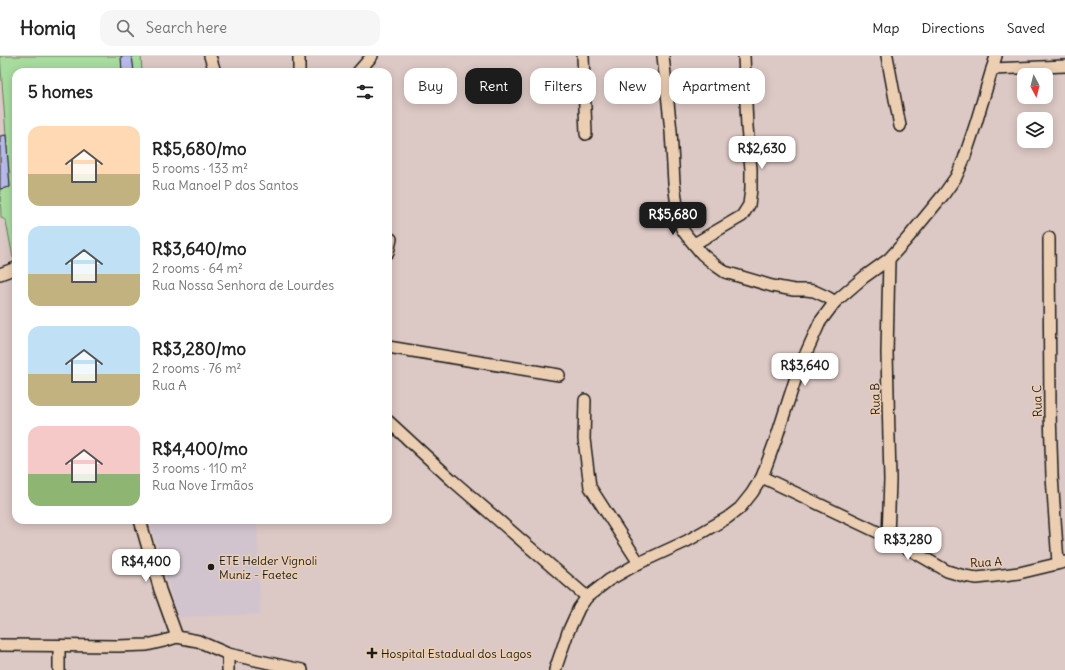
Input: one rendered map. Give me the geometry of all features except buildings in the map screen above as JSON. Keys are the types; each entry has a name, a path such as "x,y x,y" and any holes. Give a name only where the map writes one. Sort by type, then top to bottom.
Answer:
{"street":[{"path":"210,56 214,68"},
{"path":"299,56 299,68"},
{"path":"362,68 372,56"},
{"path":"583,56 586,134"},
{"path":"663,56 671,131 674,183 678,219 682,229 702,254 725,272 772,286 794,290 814,291 835,302"},
{"path":"694,244 742,216 749,205 751,169 747,126 744,56"},
{"path":"887,56 900,126"},
{"path":"555,670 568,632 579,608 587,597 608,580 639,563 688,541 727,518 740,508 762,477 798,371 820,322 835,302 864,277 889,259 908,239 956,177 964,159 976,123 996,56"},
{"path":"992,69 1065,66"},
{"name":"Rua C","path":"1049,238 1050,413 1052,476 1062,562"},
{"name":"Rua B","path":"888,537 890,480 887,353 889,259"},
{"path":"0,274 12,270"},
{"path":"392,348 559,375"},
{"path":"585,400 584,439 590,487 639,563"},
{"path":"392,425 452,480 587,597"},
{"name":"Rua A","path":"762,477 888,537 947,571 964,576 977,578 1019,573 1062,562"},
{"path":"141,524 160,590 177,638"},
{"path":"0,645 147,645 177,638 198,641 228,654 302,670"},
{"path":"59,646 59,670"},
{"path":"228,654 228,670"}],"shaded area":[{"name":"ETE Helder Vignoli Muniz - Faetec","path":"151,524 257,524 260,614 178,617"}],"green space":[{"path":"0,56 121,56 122,68 12,68 12,253 6,221 1,217 0,189 10,187"},
{"path":"132,56 141,56 142,68 134,68"}],"place":[{"name":"ETE Helder Vignoli Muniz - Faetec","path":"211,567"},
{"name":"Hospital Estadual dos Lagos","path":"372,653"}]}
